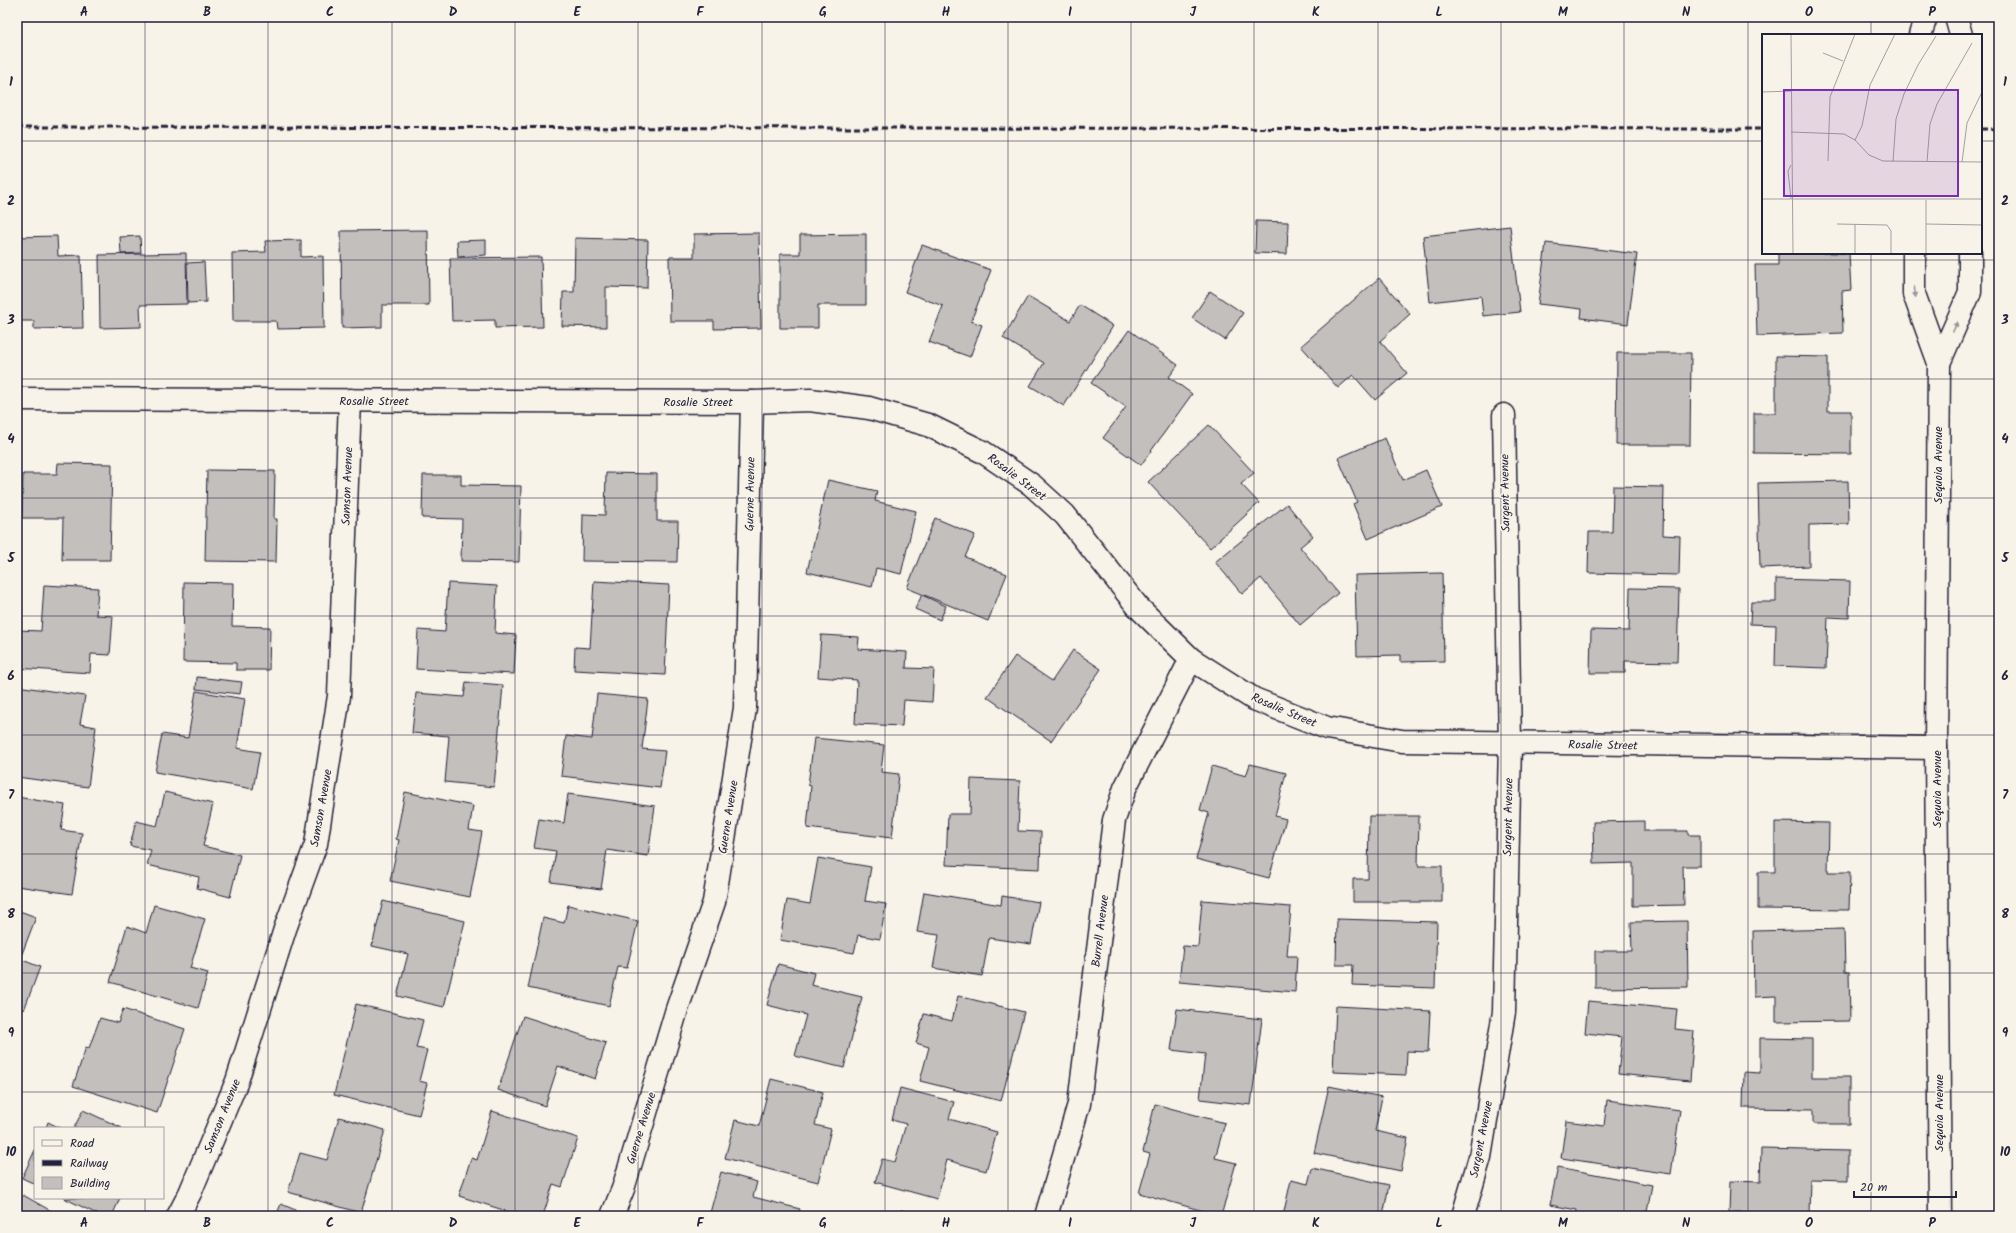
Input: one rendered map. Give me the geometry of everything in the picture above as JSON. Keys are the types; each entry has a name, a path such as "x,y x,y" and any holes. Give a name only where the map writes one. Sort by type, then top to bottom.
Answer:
{"street":[{"path":"1920,34 1926,17"},
{"path":"1956,17 1962,34"},
{"name":"Sequoia Avenue","path":"1914,254 1914,294 1939,363 1936,748 1940,1216"},
{"name":"Sequoia Avenue","path":"1939,363 1970,292 1970,254"},
{"name":"Rosalie Street","path":"17,400 752,402 810,400 869,408 928,425 983,452 1032,485 1065,515 1138,607 1191,659 1254,699 1327,728 1402,742 1936,748"},
{"name":"Samson Avenue","path":"178,1216 190,1193 237,1081 285,929 316,844 339,696 350,400"},
{"name":"Guerne Avenue","path":"612,1216 623,1189 677,1009 714,902 745,708 752,402"},
{"name":"Sargent Avenue","path":"1463,1216 1480,1157 1504,1012 1510,744 1504,415"},
{"name":"Burrell Avenue","path":"1046,1216 1079,1104 1114,820 1125,788 1191,659"}],"building":[{"path":"1256,221 1288,222 1287,254 1255,253"},
{"path":"1510,226 1520,312 1483,316 1481,296 1430,302 1423,236"},
{"path":"428,230 429,305 382,305 382,327 342,328 341,231"},
{"path":"759,233 761,328 714,329 714,321 670,321 669,257 694,257 694,234"},
{"path":"866,234 866,305 818,305 818,328 780,328 780,254 800,254 800,235"},
{"path":"57,236 58,256 81,255 83,328 34,329 34,321 17,321 17,237"},
{"path":"140,236 141,253 121,254 120,237"},
{"path":"575,238 648,240 647,288 606,287 606,327 562,326 563,292 574,292"},
{"path":"301,240 301,257 323,256 324,328 277,329 276,321 233,321 232,253 266,252 265,241"},
{"path":"486,240 486,255 458,257 457,241"},
{"path":"1546,243 1637,254 1628,324 1581,318 1582,309 1538,304"},
{"path":"922,245 991,270 971,321 982,325 970,357 929,342 943,306 905,292"},
{"path":"186,253 187,304 140,305 141,327 100,328 99,255"},
{"path":"1778,254 1849,254 1851,290 1842,291 1843,333 1757,336 1755,265 1778,265"},
{"path":"541,257 543,327 495,328 495,320 452,321 450,258"},
{"path":"204,262 206,302 188,303 187,263"},
{"path":"1379,278 1410,314 1380,341 1407,373 1375,400 1353,375 1338,388 1301,346"},
{"path":"1210,291 1243,313 1225,340 1192,318"},
{"path":"1028,296 1070,321 1080,305 1113,326 1064,406 1030,386 1044,363 1003,338"},
{"path":"1129,330 1178,365 1169,377 1192,394 1141,465 1103,438 1126,407 1091,383"},
{"path":"1617,353 1691,353 1690,445 1616,445"},
{"path":"1776,356 1828,357 1828,411 1851,411 1851,454 1754,453 1754,413 1776,413"},
{"path":"1209,425 1254,473 1241,484 1259,503 1210,548 1148,482"},
{"path":"1385,438 1403,480 1426,470 1442,507 1368,539 1353,504 1357,502 1338,458"},
{"path":"58,463 112,464 110,560 62,560 63,518 22,518 23,474 57,474"},
{"path":"207,470 275,471 274,519 277,519 276,562 205,561"},
{"path":"606,473 657,474 657,521 678,521 677,562 582,561 583,514 605,515"},
{"path":"423,475 461,475 461,485 521,486 519,562 461,561 462,519 422,518"},
{"path":"828,480 877,491 875,501 916,511 901,574 876,568 872,587 807,572"},
{"path":"1848,481 1849,524 1809,525 1809,566 1760,568 1758,483"},
{"path":"1613,486 1664,487 1663,535 1680,536 1679,575 1588,573 1589,532 1612,532"},
{"path":"1287,504 1313,536 1300,547 1338,593 1300,625 1261,578 1242,594 1215,562"},
{"path":"935,518 975,535 965,557 1007,574 988,621 907,588"},
{"path":"1442,573 1444,661 1400,662 1400,655 1357,656 1355,575"},
{"path":"1776,579 1850,581 1849,618 1828,617 1826,668 1775,666 1776,625 1750,624 1751,602 1776,602"},
{"path":"594,581 669,585 665,675 574,670 575,647 590,648"},
{"path":"184,582 233,583 232,626 270,627 269,670 236,670 236,663 183,662"},
{"path":"448,583 497,586 495,633 516,635 514,674 416,669 418,630 445,632"},
{"path":"44,585 98,588 96,615 113,616 110,655 91,654 90,673 17,668 17,630 41,631"},
{"path":"1630,588 1679,589 1677,662 1625,661 1625,673 1590,673 1591,630 1629,631"},
{"path":"922,595 946,606 940,620 915,609"},
{"path":"821,635 859,637 858,649 907,652 906,668 934,669 932,702 904,700 902,726 855,724 857,680 818,677"},
{"path":"1073,650 1101,669 1051,741 987,697 1015,656 1052,681"},
{"path":"197,677 242,682 240,694 196,689"},
{"path":"466,682 503,685 494,787 445,782 449,736 412,733 416,693 464,697"},
{"path":"17,686 85,696 80,724 96,727 88,787 17,777"},
{"path":"196,691 245,699 237,748 260,752 253,789 155,772 162,734 188,738"},
{"path":"597,694 648,699 642,749 665,751 660,788 561,776 566,736 592,739"},
{"path":"814,738 884,745 881,772 899,774 892,838 807,828 811,786 808,785"},
{"path":"1250,764 1286,773 1275,816 1286,819 1269,878 1196,859 1209,813 1200,810 1212,766 1246,776"},
{"path":"971,779 1020,781 1018,831 1041,832 1040,869 946,865 948,814 970,814"},
{"path":"165,792 213,804 203,846 240,855 230,897 197,888 199,877 147,865 151,850 130,846 136,821 157,826"},
{"path":"405,792 473,806 469,830 482,832 470,897 390,881 399,840 396,839"},
{"path":"568,794 655,806 648,856 607,850 601,889 551,882 556,851 534,848 539,819 564,823"},
{"path":"17,797 65,805 61,830 82,833 72,894 17,886"},
{"path":"1369,816 1419,816 1418,866 1442,866 1442,902 1353,902 1353,879 1368,879"},
{"path":"1644,821 1644,831 1688,831 1688,835 1700,835 1700,866 1683,866 1684,905 1633,906 1633,863 1594,864 1593,822"},
{"path":"1775,822 1829,823 1828,872 1850,872 1849,910 1758,909 1758,872 1775,872"},
{"path":"818,858 871,867 865,901 886,904 880,939 858,935 854,953 780,940 787,900 810,904"},
{"path":"924,892 1001,905 1002,896 1039,902 1031,944 989,938 982,976 933,968 939,935 917,932"},
{"path":"1202,900 1291,907 1287,956 1297,956 1295,992 1179,982 1183,946 1198,947"},
{"path":"383,901 465,921 444,1007 397,996 408,954 372,946"},
{"path":"154,905 205,919 190,968 208,973 198,1008 110,982 127,926 146,933"},
{"path":"568,905 638,921 627,968 618,967 609,1006 528,988 543,918 564,923"},
{"path":"17,910 36,917 20,959 40,967 24,1010 17,1008"},
{"path":"1337,919 1437,922 1435,988 1352,985 1353,965 1336,965"},
{"path":"1687,921 1688,987 1595,988 1595,951 1632,951 1631,922"},
{"path":"1844,929 1845,972 1849,972 1850,1021 1776,1022 1776,996 1754,997 1753,931"},
{"path":"778,964 814,973 811,985 862,997 844,1068 795,1056 806,1015 767,1005"},
{"path":"958,996 1024,1012 1001,1101 920,1081 929,1047 916,1043 924,1014 952,1021"},
{"path":"1588,1001 1677,1009 1675,1029 1694,1031 1690,1081 1618,1074 1622,1037 1585,1033"},
{"path":"356,1004 423,1020 416,1048 427,1050 419,1081 427,1083 419,1115 334,1095"},
{"path":"1336,1006 1430,1011 1428,1052 1407,1051 1406,1075 1333,1072"},
{"path":"123,1009 185,1029 157,1113 73,1086 86,1047 89,1048 100,1018 118,1023"},
{"path":"1177,1009 1262,1019 1251,1105 1200,1099 1205,1054 1171,1050"},
{"path":"523,1016 606,1043 595,1079 558,1066 545,1106 498,1090"},
{"path":"1760,1038 1812,1039 1812,1077 1849,1077 1849,1124 1813,1124 1813,1109 1743,1108 1744,1072 1760,1073"},
{"path":"17,1063 23,1066 17,1081"},
{"path":"771,1079 823,1092 815,1125 831,1129 818,1182 725,1158 735,1120 759,1126"},
{"path":"1329,1086 1382,1097 1375,1131 1408,1138 1401,1171 1314,1153"},
{"path":"900,1088 954,1102 949,1119 997,1132 986,1171 947,1160 937,1199 875,1182 882,1159 895,1162 906,1124 892,1120"},
{"path":"1607,1100 1680,1110 1671,1174 1561,1158 1566,1121 1604,1126"},
{"path":"1155,1104 1225,1123 1215,1158 1236,1163 1221,1216 1139,1193 1150,1154 1143,1152"},
{"path":"83,1110 120,1127 74,1127"},
{"path":"492,1111 578,1138 562,1187 553,1184 543,1216 522,1216 459,1196 471,1158 477,1160"},
{"path":"339,1117 385,1130 361,1213 288,1192 300,1153 327,1160"},
{"path":"48,1122 58,1127 46,1127"},
{"path":"1761,1149 1848,1151 1848,1180 1810,1179 1809,1214 1729,1213 1730,1181 1760,1182"},
{"path":"34,1152 34,1184 22,1178"},
{"path":"1558,1167 1652,1185 1646,1216 1576,1216 1577,1210 1550,1205"},
{"path":"1312,1168 1389,1185 1383,1216 1283,1216 1291,1180 1308,1184"},
{"path":"721,1172 757,1182 753,1197 800,1209 798,1216 722,1216 710,1213"},
{"path":"23,1195 60,1216 17,1216 17,1206"},
{"path":"66,1199 120,1199 112,1216 101,1216"},
{"path":"281,1204 310,1216 276,1216"},
{"path":"901,1210 917,1216 899,1216"}],"railway":[{"path":"17,127 1762,129"},
{"path":"1982,129 1999,129"}]}
